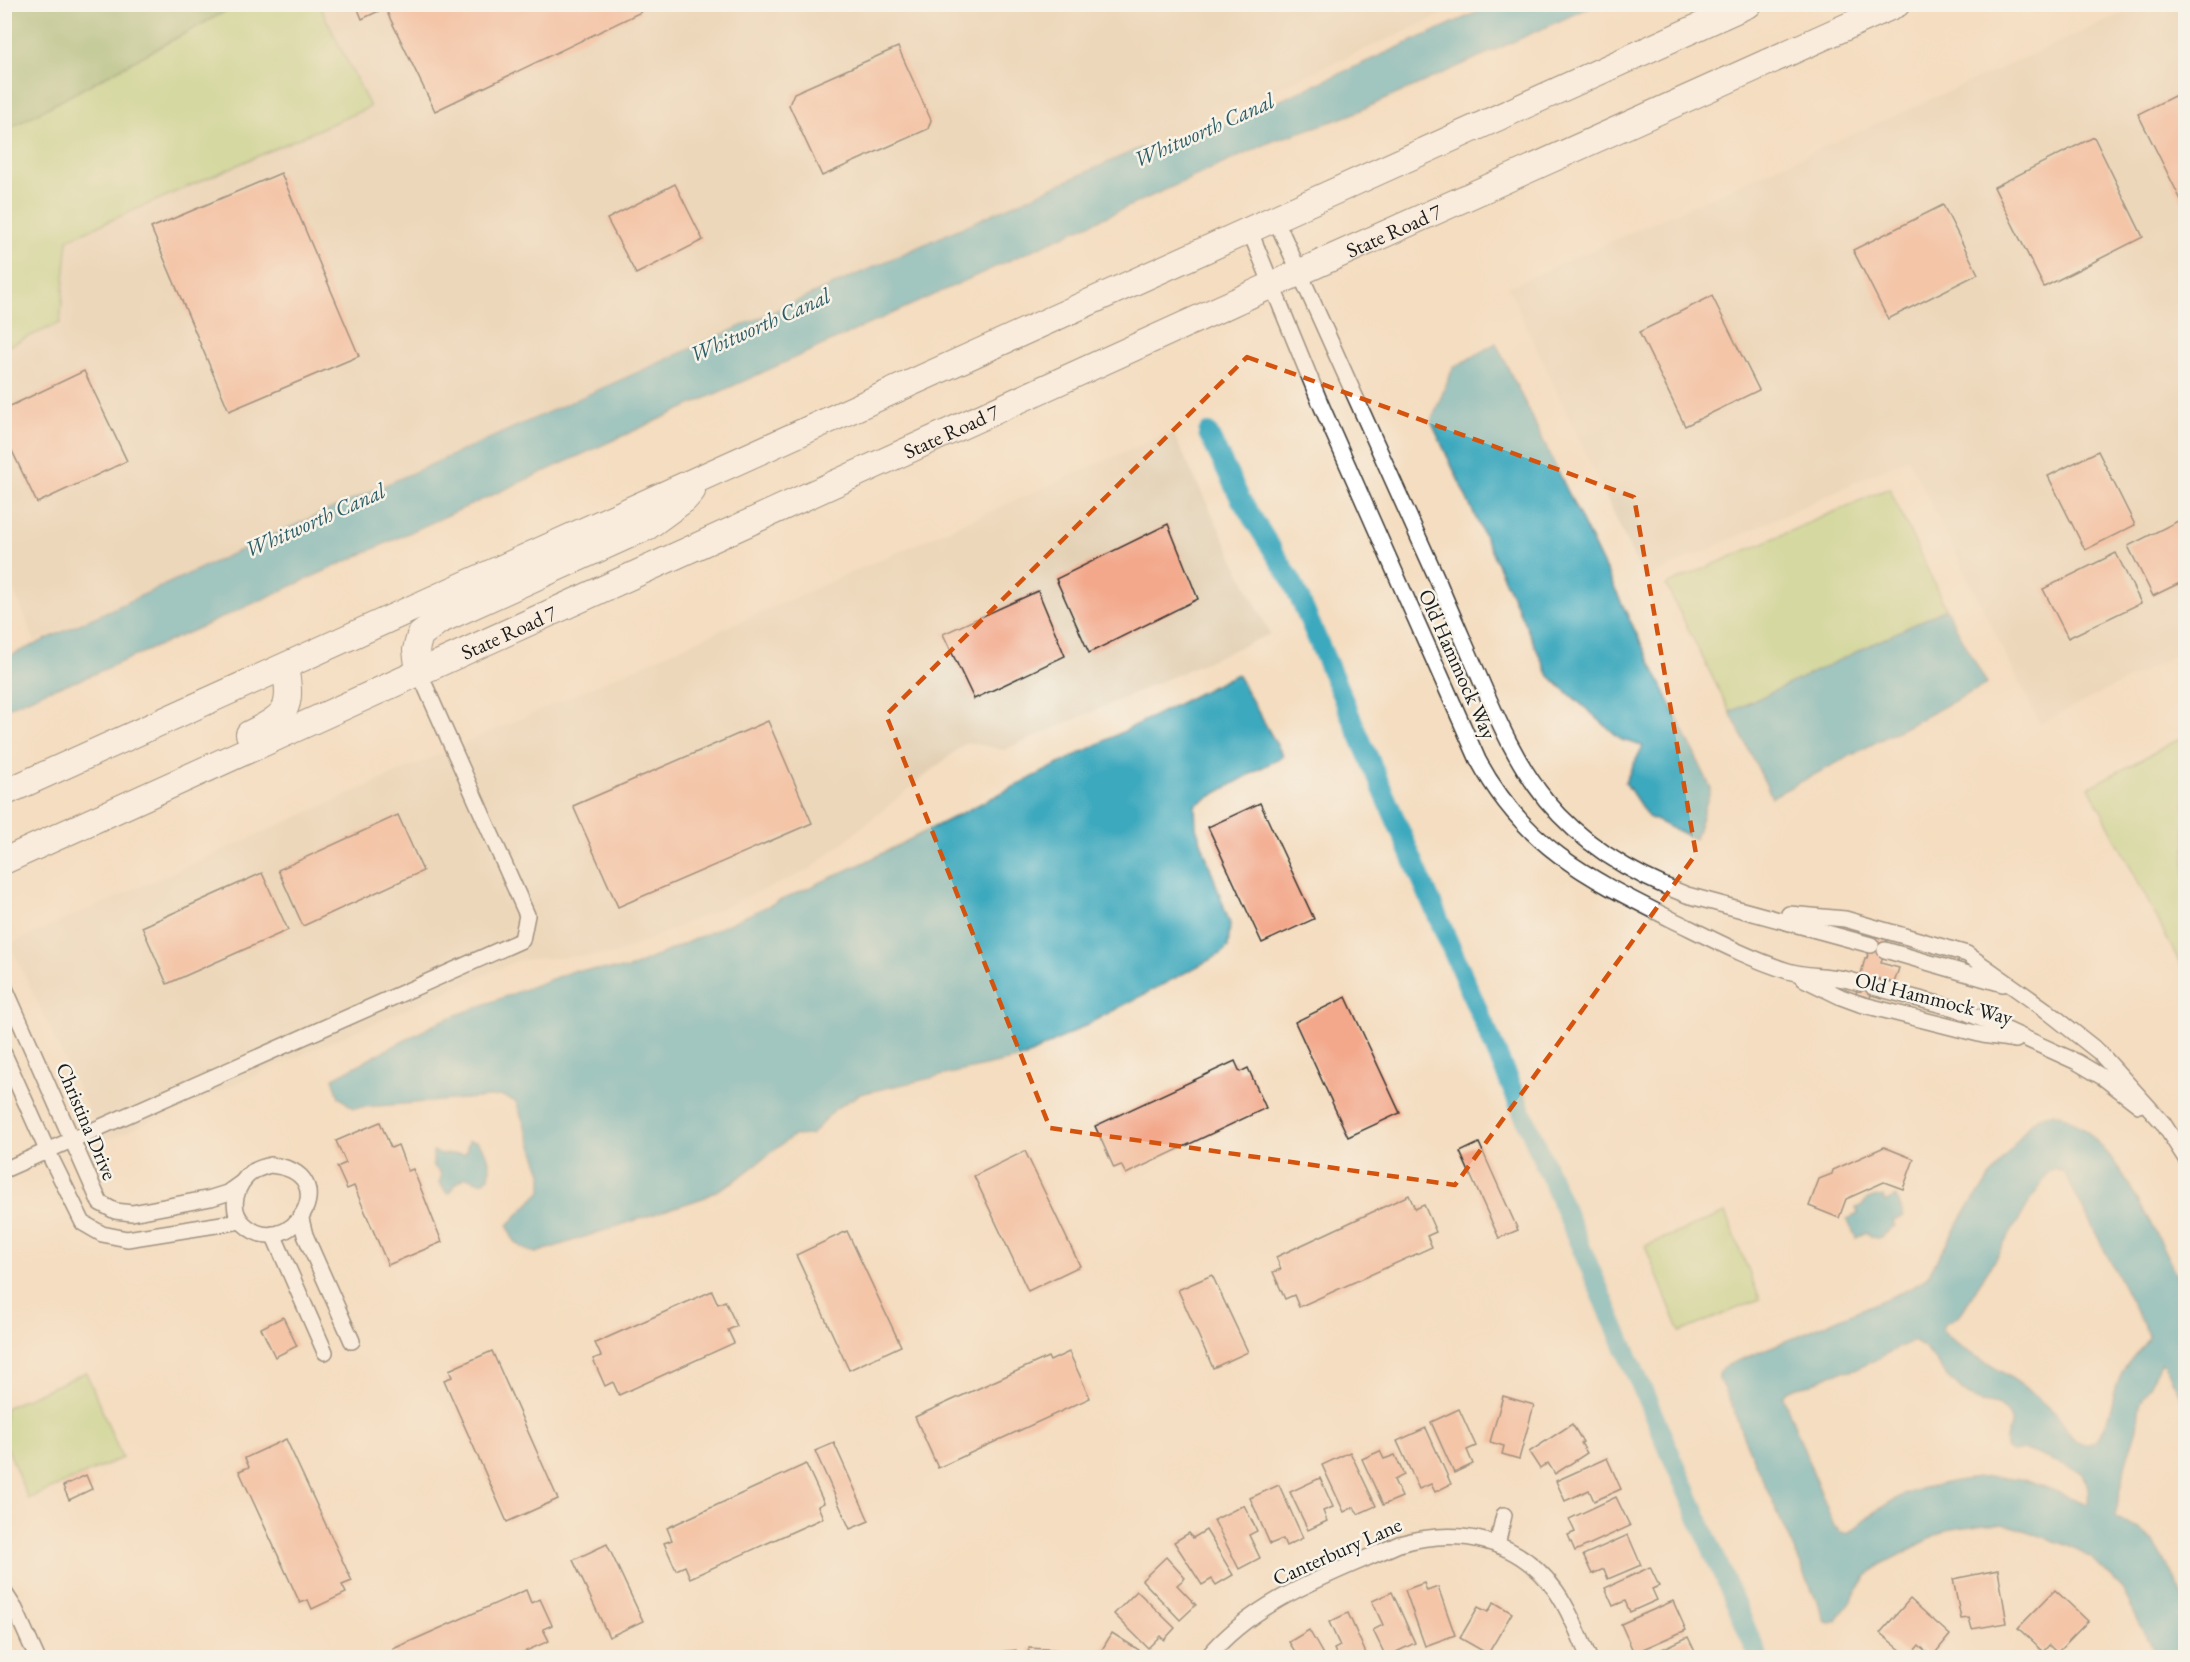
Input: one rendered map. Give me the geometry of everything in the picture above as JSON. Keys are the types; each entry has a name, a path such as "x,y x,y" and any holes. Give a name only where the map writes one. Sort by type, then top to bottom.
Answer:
{"main road":[{"path":"4,794 1749,4"},
{"path":"1835,32 1863,4"},
{"name":"State Road 7","path":"4,861 1897,4"},
{"path":"419,672 416,650 420,635 439,621 646,527 684,500 706,476"},
{"path":"169,786 215,750 273,723 287,705 290,692 285,667"}],"street":[{"name":"Old Hammock Way","path":"1275,218 1501,727 1528,776 1546,801 1570,826 1616,861 1665,887 2012,987"},
{"name":"Old Hammock Way","path":"1249,229 1326,416 1478,760 1504,802 1538,838 1590,878 1741,953 1791,972 1841,997 1860,1004 1983,1035 2037,1044"},
{"path":"4,1170 522,940 526,915 419,672"},
{"name":"Old Hammock Way","path":"1746,909 1845,919 1967,954 2099,1052 2163,1123 2186,1159"},
{"name":"Old Hammock Way","path":"1791,972 1839,978 1958,1009 2037,1044 2104,1078 2141,1106 2186,1159"},
{"name":"Christina Drive","path":"4,986 100,1203 115,1211 132,1213 211,1198 227,1193 241,1183"},
{"path":"4,1054 82,1223 102,1234 127,1239 241,1221"},
{"path":"270,1165 286,1167 300,1175 308,1188 308,1204 301,1219 289,1229 273,1234 261,1234 249,1229 241,1221 236,1209 236,1196 241,1183 254,1171 270,1165"},
{"path":"301,1219 305,1235 351,1341"},
{"path":"273,1234 325,1352"},
{"path":"1497,1545 1504,1515"},
{"name":"Canterbury Lane","path":"1207,1658 1236,1627 1261,1608 1399,1544 1423,1537 1448,1535 1473,1538 1497,1545 1519,1556 1533,1567 1556,1591 1569,1612 1589,1658"},
{"path":"4,1592 15,1609 37,1658"}],"highlighted area":[{"path":"1247,357 1634,497 1696,854 1455,1185 1050,1128 886,715"}],"shaded area":[{"path":"319,5 1464,5 35,641 5,570 4,347 60,323 68,240 370,107"},
{"path":"2143,5 2185,5 2185,650 2040,724 1908,458 1644,579 1508,287"},
{"path":"1172,431 1270,634 1004,750 967,742 809,870 616,954 518,960 103,1142 10,944"}],"green space":[{"path":"5,4 237,4 237,5 5,131"},
{"path":"237,5 319,5 370,107 68,239 60,323 5,347 4,131"},
{"path":"1889,488 1946,609 1730,712 1666,585"},
{"path":"2185,736 2185,973 2089,787"},
{"path":"1725,1213 1760,1299 1680,1332 1645,1246"},
{"path":"86,1372 122,1458 28,1499 5,1442 5,1408"}],"water":[{"name":"Whitworth Canal","path":"1495,4 1595,5 1348,116 1273,141 208,624 80,680 48,690 5,709 5,658 271,536 1140,148 1164,152"},
{"path":"1496,343 1711,788 1695,839 1648,817 1625,782 1643,746 1622,740 1549,676 1431,421 1453,368"},
{"path":"1946,609 1987,684 1772,797 1730,712"},
{"path":"1237,674 1283,756 1195,805 1196,827 1230,924 1228,947 1219,955 1025,1057 860,1094 835,1109 811,1135 793,1136 733,1182 703,1198 536,1253 517,1244 508,1225 542,1190 542,1173 516,1102 502,1096 353,1108 339,1097 333,1078 441,1021 575,970 628,969 863,863"},
{"path":"2053,1113 2066,1117 2087,1131 2109,1155 2124,1176 2151,1224 2185,1292 2185,1406 2164,1363 2161,1363 2140,1404 2137,1428 2125,1466 2115,1516 2116,1519 2141,1530 2153,1541 2181,1590 2185,1601 2185,1657 2157,1657 2121,1587 2093,1559 2069,1546 2001,1524 1947,1530 1880,1565 1866,1577 1837,1621 1826,1622 1719,1380 1719,1371 1728,1365 1907,1290 1921,1282 1928,1275 1965,1212 2031,1122 2045,1114","holes":["2054,1169 2064,1172 2149,1336 2122,1374 2104,1429 2094,1442 2088,1444 2082,1444 2074,1439 2056,1414 2028,1390 1958,1344 1942,1329 1945,1323 1962,1312 2049,1171","1912,1341 1926,1349 1945,1374 1965,1393 1979,1401 1998,1405 2006,1412 2011,1422 2006,1440 2007,1449 2012,1452 2029,1451 2082,1473 2088,1488 2088,1504 2023,1480 2003,1477 1976,1478 1919,1489 1901,1496 1846,1533 1834,1526 1783,1396 1787,1391 1796,1387 1812,1384 1826,1376 1859,1368"]},
{"path":"469,1141 477,1142 484,1150 490,1167 489,1177 482,1183 466,1177 456,1184 450,1193 447,1193 439,1183 440,1172 433,1166 433,1151 441,1154 465,1154"},
{"path":"1883,1196 1885,1202 1896,1196 1904,1216 1893,1221 1895,1226 1879,1238 1867,1233 1856,1238 1847,1219 1858,1214 1856,1208 1862,1206 1867,1199"}],"building":[{"path":"356,4 637,4 641,12 435,111 385,8 362,19"},
{"path":"898,47 931,120 928,129 822,176 789,105 794,93"},
{"path":"2186,90 2186,210 2138,114"},
{"path":"2094,137 2143,237 2044,287 1994,187"},
{"path":"281,173 359,356 229,411 151,228"},
{"path":"675,184 703,240 636,274 607,219"},
{"path":"1943,205 1978,274 1888,319 1853,250"},
{"path":"1712,296 1759,390 1685,426 1639,332"},
{"path":"84,371 127,461 37,503 4,434 4,409"},
{"path":"2098,451 2135,525 2085,550 2048,476"},
{"path":"2186,517 2186,580 2153,596 2128,546"},
{"path":"1168,524 1198,599 1089,653 1056,579"},
{"path":"2116,553 2141,603 2068,638 2043,589"},
{"path":"1038,591 1065,656 974,699 943,634"},
{"path":"768,721 812,823 618,907 573,806"},
{"path":"1260,803 1314,919 1262,943 1208,827"},
{"path":"398,815 423,871 303,926 278,870"},
{"path":"262,873 288,930 167,984 142,927"},
{"path":"1874,936 1887,940 1881,963 1899,968 1894,983 1876,978 1870,998 1856,994 1865,958 1867,958"},
{"path":"1346,997 1400,1113 1348,1137 1295,1022"},
{"path":"1235,1061 1240,1072 1248,1068 1266,1108 1126,1174 1121,1165 1114,1168 1095,1126"},
{"path":"380,1122 391,1148 398,1145 408,1171 413,1169 442,1242 388,1265 354,1186 347,1189 337,1167 346,1163 336,1141"},
{"path":"1479,1143 1518,1230 1499,1238 1460,1152"},
{"path":"1884,1147 1914,1159 1903,1189 1884,1182 1846,1199 1839,1218 1809,1206 1819,1179 1832,1174 1833,1170"},
{"path":"1025,1151 1080,1266 1028,1291 974,1176"},
{"path":"1409,1195 1415,1209 1424,1205 1436,1232 1427,1236 1432,1247 1299,1307 1294,1295 1285,1299 1273,1272 1281,1269 1276,1257"},
{"path":"847,1231 901,1346 849,1370 796,1255"},
{"path":"1212,1275 1248,1352 1213,1368 1178,1290"},
{"path":"712,1291 718,1304 725,1301 737,1326 728,1330 734,1343 619,1395 613,1382 605,1386 593,1359 601,1356 595,1343"},
{"path":"283,1317 297,1346 275,1357 261,1328"},
{"path":"492,1351 558,1499 507,1522 444,1380 452,1377 449,1370"},
{"path":"1069,1352 1090,1398 938,1468 915,1417 1048,1357 1050,1361"},
{"path":"1503,1396 1534,1405 1519,1459 1502,1454 1504,1446 1490,1442"},
{"path":"1459,1409 1476,1446 1467,1450 1473,1464 1454,1473 1431,1422"},
{"path":"1572,1424 1587,1453 1555,1474 1548,1463 1540,1469 1529,1452"},
{"path":"1426,1428 1451,1484 1435,1492 1431,1484 1419,1489 1397,1441"},
{"path":"286,1439 352,1581 342,1585 346,1593 312,1609 308,1600 300,1603 239,1471 249,1467 245,1458"},
{"path":"834,1443 869,1521 850,1529 815,1451"},
{"path":"1380,1451 1384,1459 1395,1455 1404,1475 1394,1480 1402,1497 1383,1505 1362,1459"},
{"path":"1350,1452 1376,1506 1358,1514 1354,1507 1344,1512 1322,1465"},
{"path":"1607,1458 1621,1489 1594,1501 1589,1490 1565,1501 1556,1481"},
{"path":"806,1464 824,1503 818,1506 823,1518 690,1578 685,1566 676,1570 664,1543 672,1540 667,1528"},
{"path":"86,1475 92,1489 69,1500 63,1486"},
{"path":"1320,1478 1333,1507 1323,1511 1327,1521 1308,1530 1290,1492"},
{"path":"1279,1485 1303,1538 1286,1546 1283,1539 1270,1544 1250,1498"},
{"path":"1616,1497 1630,1526 1575,1551 1568,1535 1575,1532 1569,1519"},
{"path":"1244,1505 1257,1531 1249,1535 1260,1558 1239,1569 1214,1520"},
{"path":"1206,1530 1233,1575 1216,1585 1212,1579 1202,1585 1174,1542 1189,1533 1193,1538"},
{"path":"1628,1535 1641,1565 1608,1579 1604,1569 1592,1574 1583,1555"},
{"path":"607,1544 643,1621 609,1637 573,1560"},
{"path":"1166,1557 1185,1578 1177,1585 1196,1605 1180,1620 1142,1580"},
{"path":"1650,1567 1659,1586 1652,1589 1657,1600 1630,1612 1625,1601 1613,1606 1605,1588"},
{"path":"1998,1570 2007,1623 1972,1629 1969,1618 1961,1619 1953,1579"},
{"path":"1424,1583 1427,1591 1438,1587 1455,1635 1425,1646 1405,1590"},
{"path":"526,1590 531,1603 540,1599 552,1625 543,1629 549,1641 510,1658 396,1658 393,1649"},
{"path":"2055,1590 2088,1621 2057,1653 2049,1645 2043,1652 2018,1628"},
{"path":"1137,1591 1175,1628 1164,1640 1160,1636 1148,1648 1114,1614"},
{"path":"1392,1592 1415,1643 1386,1657 1373,1630 1383,1625 1372,1601"},
{"path":"1910,1599 1950,1635 1932,1657 1919,1645 1909,1657 1880,1633"},
{"path":"1673,1601 1686,1630 1634,1653 1621,1624"},
{"path":"1494,1602 1512,1613 1488,1654 1460,1638 1478,1607 1488,1612"},
{"path":"1348,1613 1368,1658 1338,1658 1334,1649 1340,1646 1329,1622"},
{"path":"1309,1630 1325,1658 1299,1658 1289,1642"},
{"path":"1112,1633 1139,1650 1135,1658 1097,1658"},
{"path":"1688,1637 1698,1658 1643,1658"},
{"path":"1029,1648 1062,1650 1062,1658 1029,1658"},
{"path":"1016,1650 1017,1658 983,1658 983,1654"},
{"path":"973,1652 974,1658 942,1658 941,1655"}],"waterway":[{"path":"1208,433 1240,498 1292,581 1759,1658"}]}
